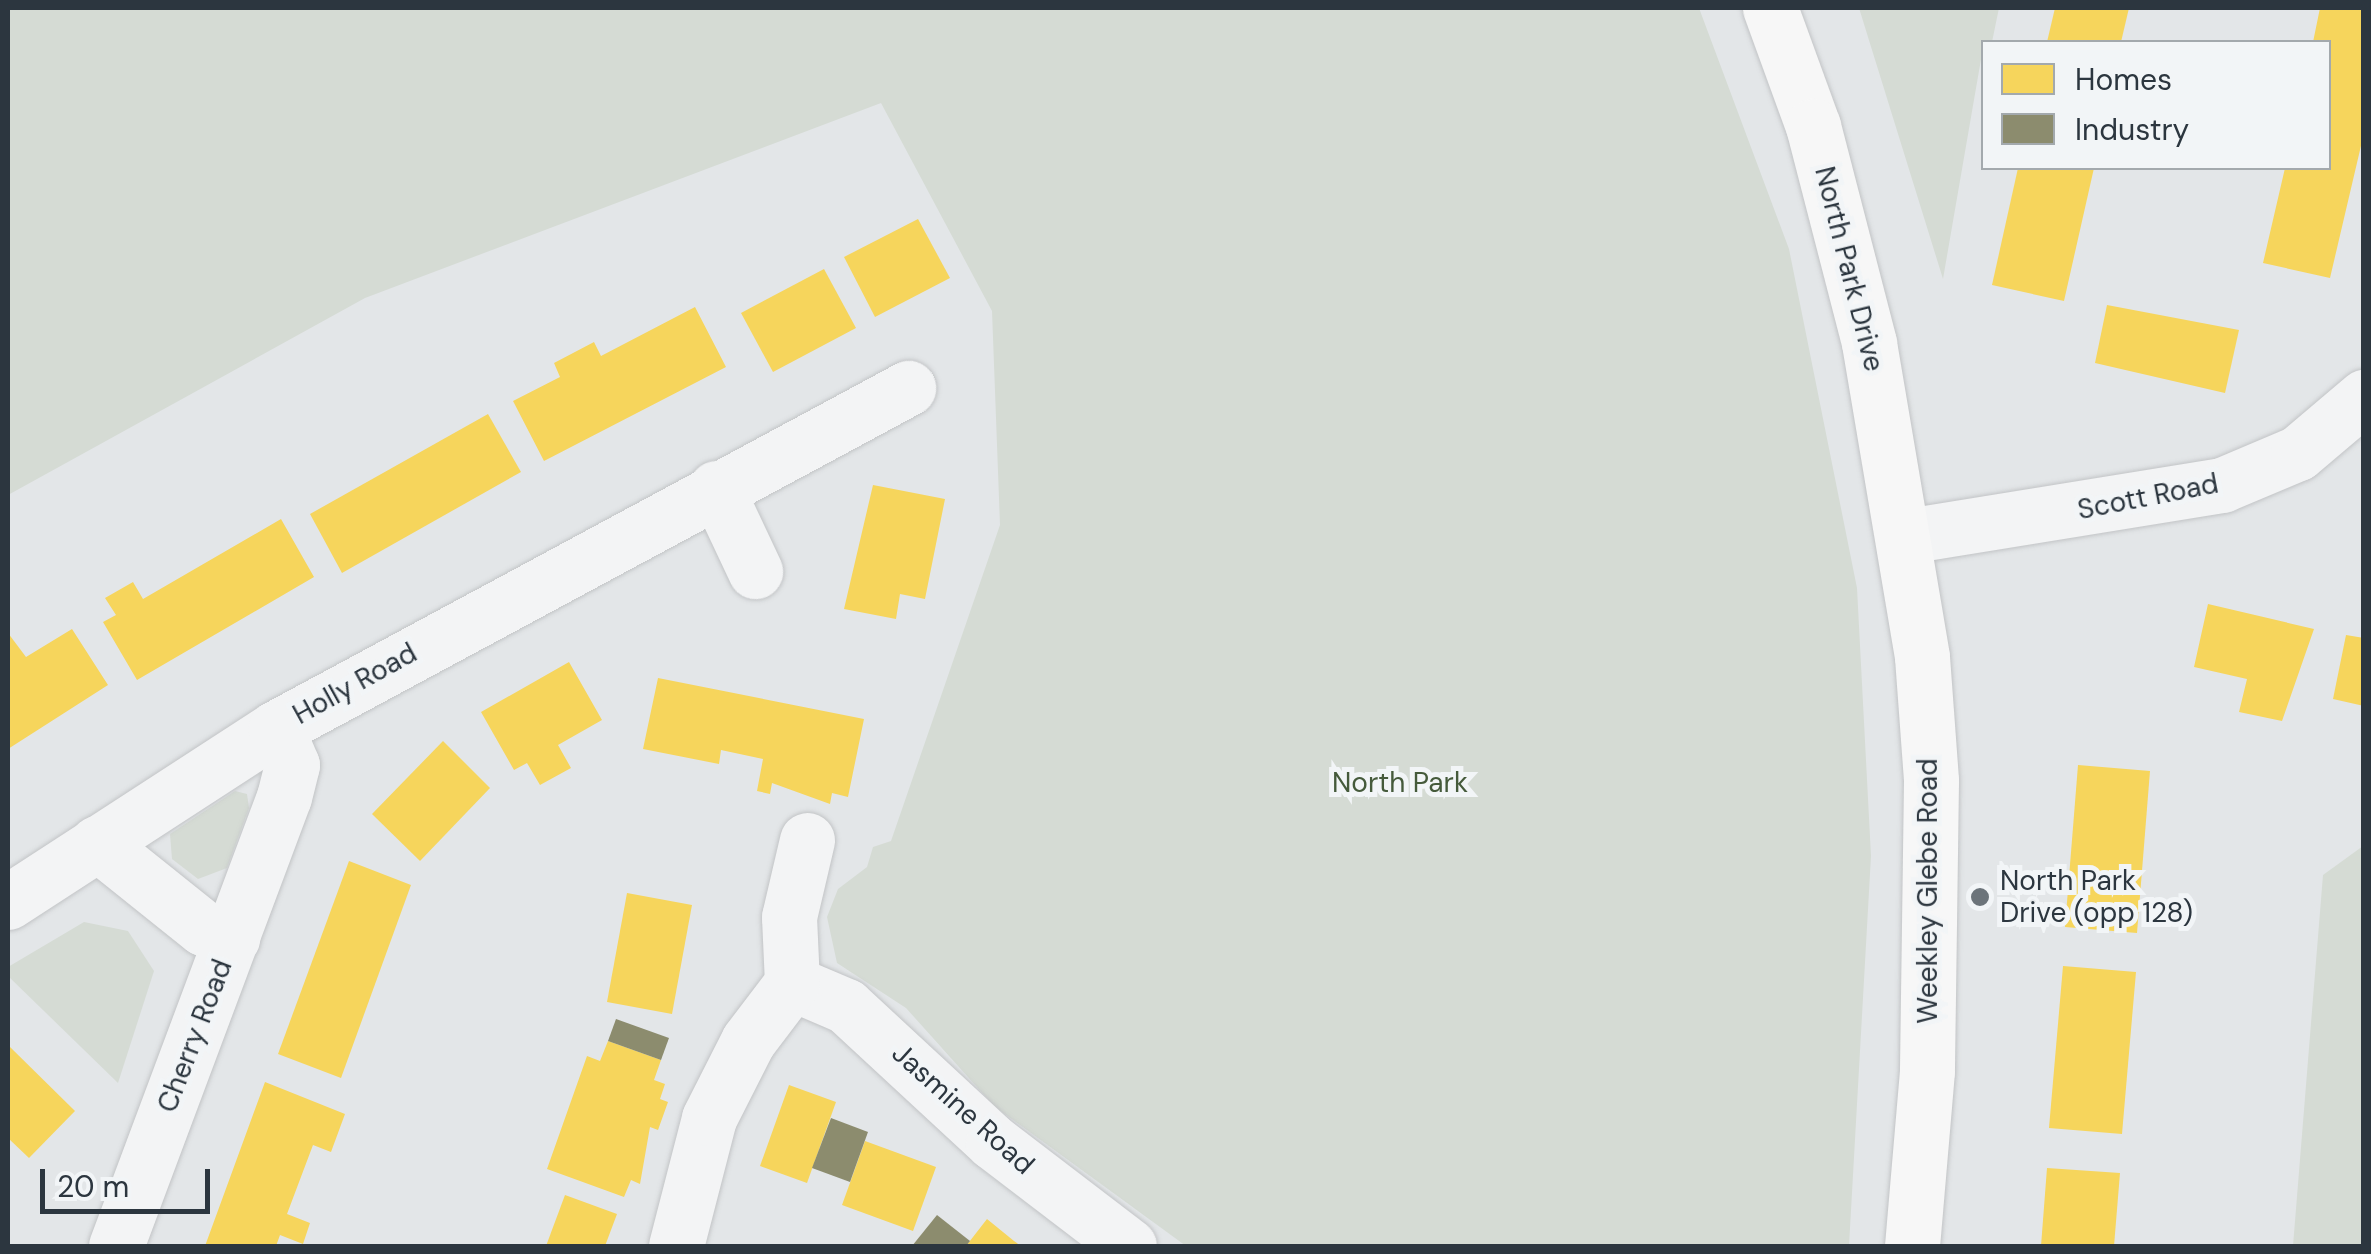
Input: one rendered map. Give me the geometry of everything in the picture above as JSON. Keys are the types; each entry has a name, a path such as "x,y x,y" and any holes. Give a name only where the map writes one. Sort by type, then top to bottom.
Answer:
{"street":[{"name":"North Park Drive","path":"1770,8 1823,162 1907,536"},
{"name":"Holly Road","path":"8,902 276,728 908,388"},
{"name":"Scott Road","path":"1907,536 2222,484 2298,453 2364,397"},
{"path":"716,488 755,571"},
{"name":"Weekley Glebe Road","path":"1907,536 1931,781 1927,1072 1912,1246"},
{"name":"Cherry Road","path":"116,1246 232,938 292,765 276,728"},
{"path":"676,1246 709,1118 748,1040 792,984 789,917 806,840"},
{"name":"Cherry Road","path":"98,843 203,928 232,938"},
{"name":"Jasmine Road","path":"792,984 846,1006 993,1142 1128,1246"}],"green space":[{"name":"North Park","path":"8,8 1699,8 1789,249 1857,588 1871,856 1849,1246 1186,1246 994,1106 906,1008 837,963 827,917 838,889 867,867 873,847 891,841 1000,525 992,311 881,103 365,298 8,495"},
{"path":"1859,8 1999,8 1992,40 1981,40 1981,59 1943,279"},
{"path":"235,791 247,794 249,808 227,868 198,879 172,859 170,834"},
{"path":"2363,846 2363,1246 2293,1246 2323,875"},
{"path":"84,922 128,931 154,971 118,1083 8,976 8,967"}],"building: Homes":[{"path":"2055,8 2129,8 2121,40 2047,40"},
{"path":"2320,8 2364,8 2364,133 2330,278 2263,263 2285,170 2331,170 2331,40 2313,40"},
{"path":"2018,170 2094,170 2064,301 1992,285"},
{"path":"918,219 950,278 875,317 844,257"},
{"path":"824,269 856,328 773,372 741,313"},
{"path":"2107,305 2239,330 2225,393 2095,363"},
{"path":"695,307 726,367 544,461 513,401 560,377 554,363 594,342 601,356"},
{"path":"488,414 521,472 342,573 310,514"},
{"path":"873,485 945,499 925,599 900,594 896,619 844,609"},
{"path":"281,519 314,577 137,680 103,622 116,615 105,598 133,582 143,599"},
{"path":"2208,604 2314,629 2282,721 2239,712 2247,679 2194,667"},
{"path":"72,629 108,685 8,749 8,633 26,657"},
{"path":"2346,635 2364,638 2364,706 2333,699"},
{"path":"569,662 602,720 558,745 571,768 540,785 527,763 514,770 481,712"},
{"path":"658,678 864,719 848,797 832,793 830,804 772,783 770,794 757,791 763,759 721,750 719,764 643,749"},
{"path":"443,741 490,788 420,861 372,814"},
{"path":"2078,765 2150,771 2137,933 2065,927"},
{"path":"349,861 411,885 341,1078 278,1054"},
{"path":"627,893 692,905 672,1014 607,1002"},
{"path":"2063,966 2136,972 2122,1134 2049,1128"},
{"path":"608,1041 661,1060 654,1080 665,1084 660,1099 668,1102 658,1130 650,1127 640,1184 631,1180 624,1197 547,1169 587,1056 600,1061"},
{"path":"8,1045 75,1111 29,1158 8,1138"},
{"path":"265,1082 345,1114 331,1152 313,1145 287,1214 310,1223 303,1244 280,1235 276,1246 205,1246"},
{"path":"789,1085 836,1102 807,1183 760,1166"},
{"path":"865,1141 936,1167 913,1231 842,1205"},
{"path":"2047,1168 2120,1173 2114,1246 2041,1246"},
{"path":"565,1195 617,1214 605,1246 546,1246"},
{"path":"987,1219 1014,1241 1021,1246 966,1246"}],"building: Industry":[{"path":"616,1019 669,1038 661,1060 608,1041"},
{"path":"831,1118 868,1132 850,1182 812,1168"},
{"path":"937,1215 970,1241 966,1246 912,1246"}],"place":[{"name":"North Park Drive (opp 128)","path":"1980,897"}]}
